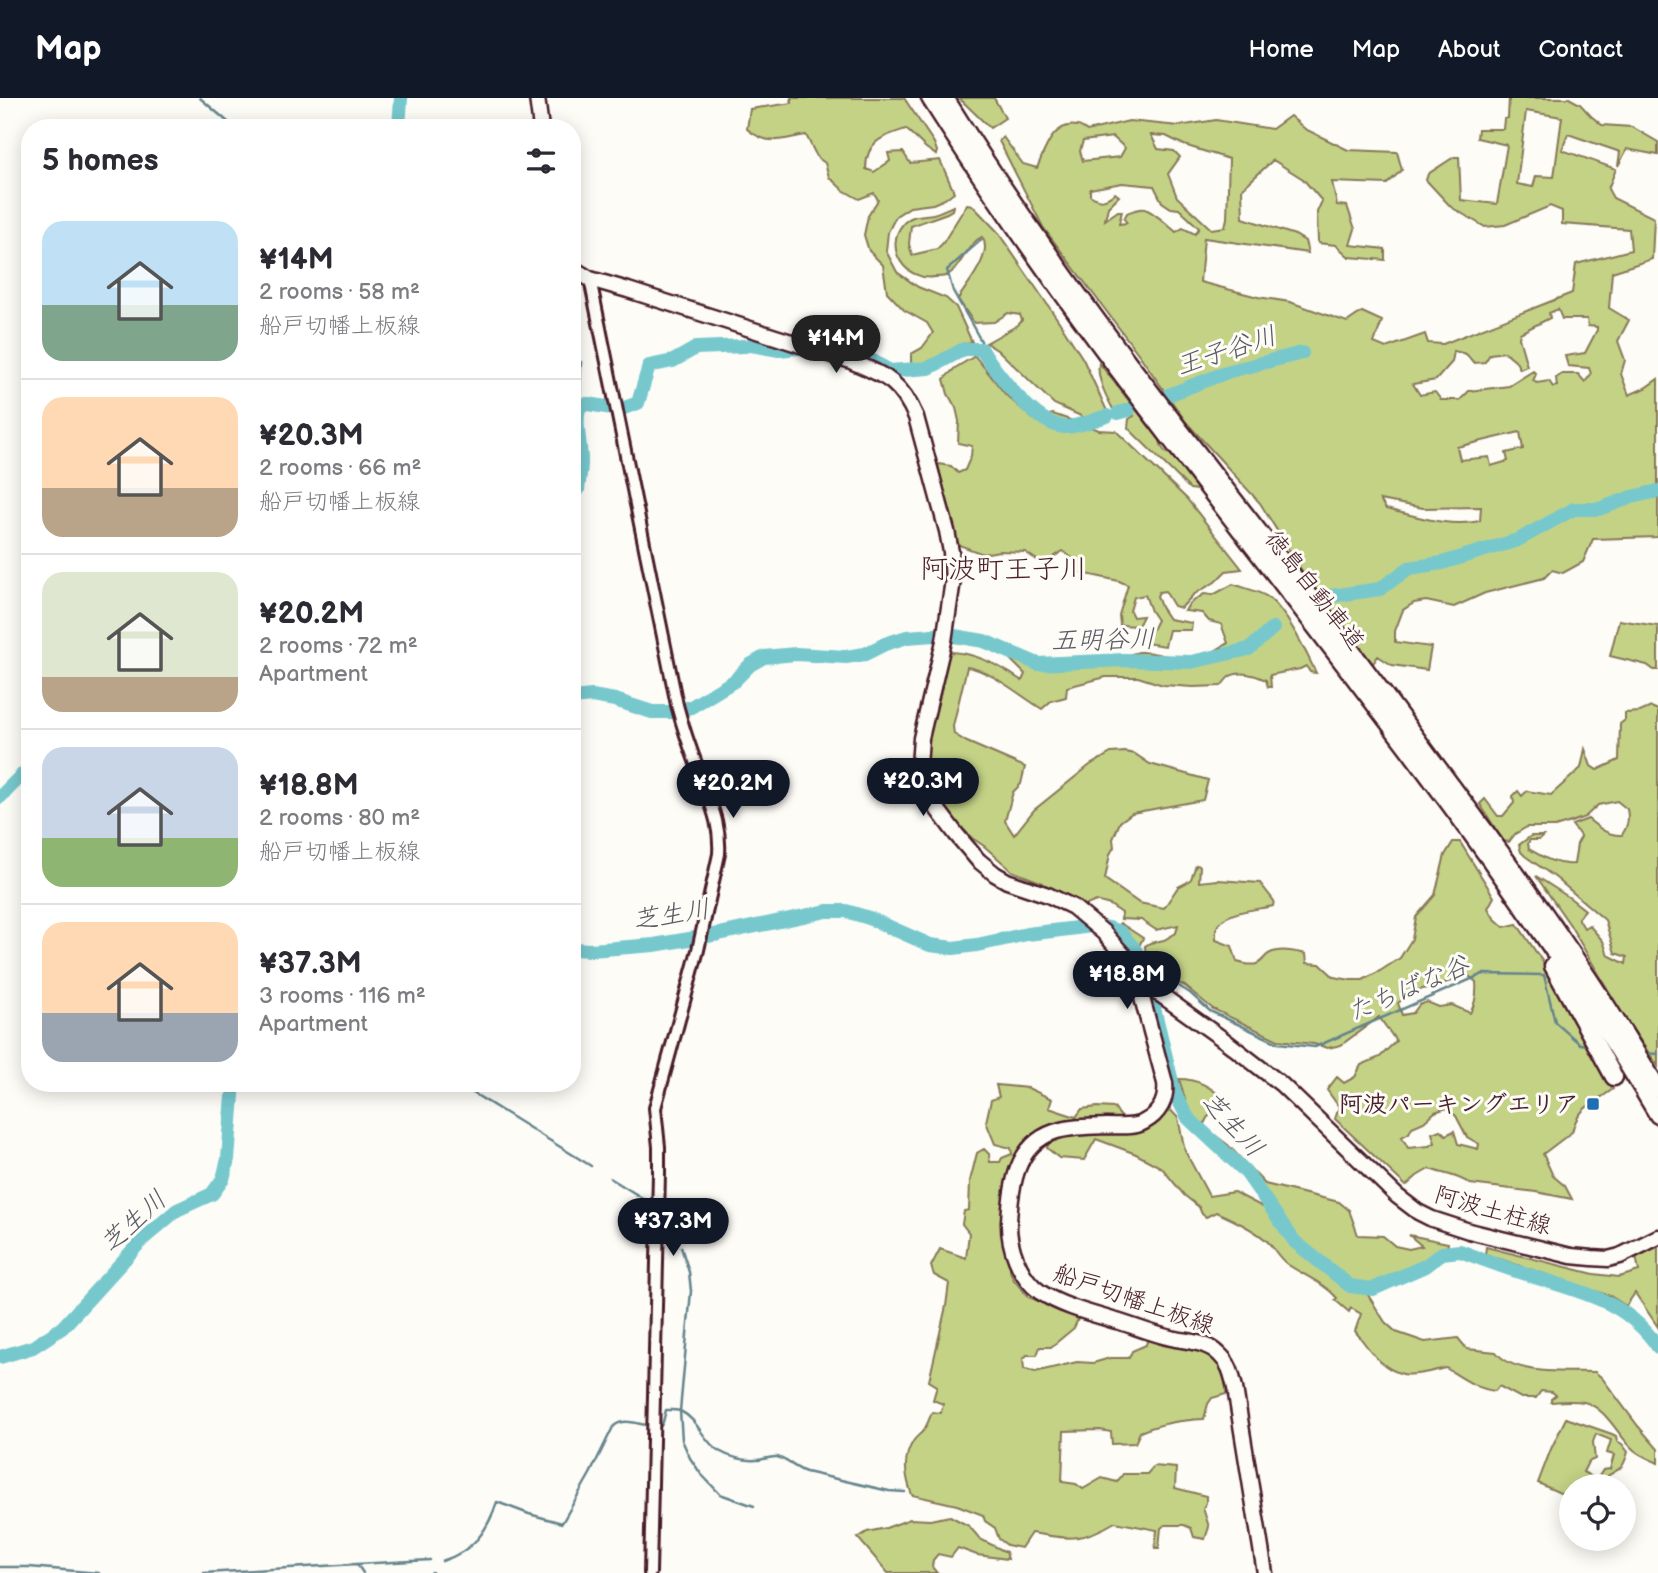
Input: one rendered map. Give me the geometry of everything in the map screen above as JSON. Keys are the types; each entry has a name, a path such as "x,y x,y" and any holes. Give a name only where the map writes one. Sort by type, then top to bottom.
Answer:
{"highway":[{"name":"徳島自動車道","path":"930,98 1101,349 1460,818 1581,991 1649,1078 1658,1115"},
{"name":"徳島自動車道","path":"945,98 1033,230 1113,342 1503,854 1553,927 1613,1029"},
{"path":"1524,909 1614,1077"}],"main road":[{"path":"537,98 540,119"},
{"name":"船戸切幡上板線","path":"581,273 590,279 850,361 884,375 900,387 909,399 936,488 951,552 953,580 945,635 921,738 919,766 929,794 956,834 978,860 1007,881 1048,895 1084,914 1128,960 1143,988 1165,1083 1166,1093 1162,1104 1153,1117 1140,1125 1068,1128 1052,1132 1034,1143 1018,1163 1010,1196 1009,1226 1013,1249 1020,1268 1034,1287 1049,1298 1170,1338 1200,1343 1221,1355 1229,1367 1235,1388 1265,1573"},
{"name":"阿波土柱線","path":"1143,988 1161,995 1281,1084 1397,1196 1432,1219 1571,1256 1592,1258 1608,1259 1620,1256 1658,1237"}],"street":[{"path":"590,279 677,705 718,824 720,838 719,854 699,944 654,1108 659,1172 650,1573"}],"green space":[{"path":"791,98 904,98 934,143 936,155 906,129 877,141 869,152 866,169 874,172 890,161 888,153 903,152 910,163 940,160 954,192 933,204 910,207 896,216 888,232 886,251 897,272 918,287 946,298 956,307 972,342 926,363 911,364 911,354 922,348 933,333 927,323 904,310 887,292 883,265 869,251 864,235 868,216 878,200 874,193 859,199 843,190 829,177 825,163 817,157 806,135 769,140 747,129 750,109 792,103"},
{"path":"959,98 994,98 1005,118 990,128"},
{"path":"1509,98 1569,98 1580,104 1602,125 1632,127 1658,142 1658,155 1627,149 1618,166 1620,152 1568,134 1562,150 1616,169 1608,189 1613,198 1654,218 1652,259 1612,272 1609,308 1629,320 1618,341 1625,360 1621,374 1629,395 1658,379 1658,537 1593,539 1583,562 1563,573 1552,570 1544,578 1485,593 1454,607 1426,601 1414,603 1403,610 1395,631 1395,642 1431,647 1427,670 1392,665 1378,656 1372,665 1302,571 1260,503 1186,422 1043,227 999,141 1003,137 1023,164 1037,168 1051,139 1062,128 1069,126 1080,126 1087,131 1129,121 1179,126 1216,120 1272,129 1290,116 1305,129 1348,150 1397,152 1402,170 1387,184 1332,182 1337,205 1347,206 1355,229 1350,245 1385,249 1385,260 1349,257 1336,245 1318,243 1317,212 1322,201 1303,179 1273,160 1242,189 1243,218 1295,235 1305,241 1308,253 1204,238 1200,282 1290,302 1347,322 1362,312 1382,321 1374,343 1386,348 1425,334 1428,343 1443,344 1572,293 1576,264 1631,250 1629,229 1562,224 1562,211 1550,206 1505,225 1485,227 1451,207 1426,180 1428,174 1454,157 1459,157 1461,200 1497,204 1507,145 1477,138 1478,129 1503,129 1504,119 1508,118","holes":["1526,111 1562,117 1554,177 1536,176 1533,187 1517,184","1151,135 1166,136 1184,145 1229,159 1225,227 1211,229 1177,197 1168,174 1180,157 1174,151 1158,149","1113,137 1125,148 1120,157 1083,161 1080,151 1083,141","1122,183 1154,186 1162,202 1171,208 1179,209 1199,228 1195,234 1183,228 1176,232 1157,216 1143,209 1127,213 1124,219 1127,223 1119,224 1122,211 1105,220 1108,207 1119,196 1115,193 1100,200 1090,195 1090,189","1558,309 1562,319 1587,319 1588,326 1597,327 1585,353 1565,356 1568,366 1589,368 1591,374 1585,382 1578,374 1562,374 1556,378 1557,386 1553,387 1549,381 1533,381 1536,374 1533,371 1509,386 1469,391 1460,400 1441,400 1435,392 1420,395 1413,384 1436,380 1452,362 1454,351 1466,354 1474,363 1485,362 1490,354 1505,352 1515,360 1520,369 1527,366 1520,333 1550,318 1549,313","1520,432 1523,449 1506,453 1508,461 1491,466 1489,457 1460,460 1457,447","1380,500 1423,508 1481,507 1480,521 1456,523 1386,509"]},
{"path":"967,204 972,205 997,231 1058,320 1083,359 1108,413 1091,418 1083,417 1054,404 1000,352 986,343 1022,320 1020,315 1008,313 994,322 974,323 958,299 982,260 985,244 982,237 946,276 924,277 915,274 901,261 895,243 897,233 906,221 953,206 947,213 911,226 909,244 912,255 937,249"},
{"path":"975,356 1006,395 1033,419 1053,414 1099,430 1116,431 1187,499 1242,569 1226,571 1215,582 1193,595 1181,608 1174,606 1165,591 1159,592 1157,596 1161,607 1169,619 1192,623 1191,630 1169,630 1165,646 1145,643 1157,620 1145,595 1134,597 1130,611 1133,617 1143,616 1138,626 1120,625 1119,615 1128,585 1077,572 1078,563 1063,551 1043,564 1025,552 999,551 983,554 959,545 951,528 938,464 951,466 958,473 965,470 972,446 958,443 959,421 944,379 955,368"},
{"path":"1099,363 1160,440 1164,451 1175,456 1198,490 1190,489 1128,428 1129,419 1134,416 1128,407 1114,411 1105,394 1098,369"},
{"path":"1233,584 1269,598 1290,623 1316,673 1310,672 1306,666 1270,675 1271,687 1268,687 1266,680 1242,674 1229,677 1221,686 1193,687 1163,685 1138,677 1106,677 1067,687 1066,697 1051,701 1042,709 995,678 967,667 953,726 954,734 1025,767 1021,784 1013,792 1005,821 1014,835 1034,810 1090,765 1111,753 1135,754 1150,764 1208,780 1203,800 1132,813 1120,822 1113,839 1114,847 1105,879 1139,903 1164,908 1178,887 1191,879 1196,865 1200,866 1199,882 1218,880 1260,883 1274,901 1273,906 1233,914 1226,918 1216,929 1216,940 1232,946 1237,962 1254,964 1271,953 1280,950 1292,951 1306,954 1307,963 1320,964 1334,977 1351,980 1363,980 1400,958 1412,939 1416,917 1435,895 1445,855 1453,842 1460,842 1494,897 1488,908 1494,918 1504,927 1517,924 1557,983 1596,1063 1613,1089 1588,1106 1578,1116 1572,1132 1543,1154 1553,1176 1565,1186 1572,1199 1470,1184 1429,1169 1406,1186 1335,1119 1339,1107 1327,1090 1337,1077 1344,1083 1355,1077 1361,1065 1380,1057 1396,1041 1379,1017 1341,1045 1328,1048 1278,1040 1213,1009 1185,986 1160,973 1143,970 1112,932 1120,923 1143,938 1139,946 1146,957 1145,946 1176,933 1178,925 1156,930 1141,920 1121,919 1122,913 1110,905 1096,901 1080,908 1044,888 1043,883 1012,871 953,819 926,775 925,752 936,695 949,652 987,661 1022,681 1025,674 1011,660 1019,654 1044,659 1073,660 1145,652 1179,658 1198,658 1228,643 1221,624 1209,621 1202,613 1185,611 1189,604 1204,594 1213,595","holes":["1469,976 1476,982 1475,1002 1470,1013 1452,1005 1439,1007 1427,1002 1419,1005 1413,1013 1402,1015 1398,1003 1412,992","1447,1108 1456,1116 1467,1137 1479,1144 1478,1149 1458,1144 1454,1131 1446,1135 1440,1130 1432,1133 1435,1143 1408,1148 1402,1137 1435,1112"]},
{"path":"1619,620 1658,626 1658,670 1610,656"},
{"path":"1651,707 1658,710 1658,1066 1624,1017 1570,925 1536,876 1585,910 1578,918 1584,928 1589,925 1603,941 1608,955 1626,964 1627,957 1615,953 1605,920 1556,878 1525,856 1519,845 1531,836 1543,836 1539,840 1530,840 1529,849 1556,862 1574,864 1577,844 1581,837 1572,825 1588,819 1608,833 1622,835 1628,822 1627,809 1617,801 1598,805 1585,817 1555,827 1527,827 1515,834 1509,842 1503,841 1480,804 1485,799 1498,816 1503,816 1514,803 1513,796 1518,791 1522,796 1527,791 1551,795 1581,768 1585,749 1591,766 1597,770 1619,760 1620,724 1625,720 1625,713 1640,712"},
{"path":"1179,1079 1204,1085 1225,1100 1207,1118 1203,1126 1228,1145 1265,1184 1339,1202 1349,1210 1358,1235 1383,1236 1395,1246 1409,1249 1422,1246 1409,1235 1448,1243 1447,1248 1438,1251 1425,1262 1372,1285 1368,1295 1385,1322 1396,1332 1425,1342 1458,1338 1467,1349 1496,1352 1504,1360 1528,1369 1595,1372 1658,1449 1658,1463 1634,1450 1599,1410 1584,1402 1551,1402 1556,1395 1541,1391 1536,1398 1521,1398 1499,1386 1495,1391 1482,1388 1446,1368 1408,1375 1388,1367 1375,1357 1355,1331 1361,1314 1351,1308 1349,1312 1335,1300 1337,1298 1332,1293 1287,1264 1264,1238 1216,1212 1206,1217 1162,1168 1136,1154 1096,1139 1084,1160 1059,1158 1047,1148 1049,1142 1015,1161 1010,1271 1028,1297 1079,1317 1074,1328 1051,1347 1040,1347 1037,1355 1027,1355 1023,1359 1024,1369 1035,1372 1077,1362 1093,1363 1110,1358 1129,1358 1132,1351 1146,1345 1151,1326 1182,1344 1219,1357 1228,1379 1226,1394 1212,1398 1204,1419 1171,1422 1148,1429 1140,1432 1135,1443 1112,1444 1111,1432 1100,1430 1064,1431 1062,1482 1076,1484 1083,1489 1102,1478 1117,1482 1123,1474 1147,1474 1154,1466 1176,1468 1175,1488 1206,1496 1203,1508 1209,1527 1205,1539 1194,1537 1191,1528 1184,1525 1165,1525 1161,1528 1159,1548 1155,1548 1157,1530 1115,1522 1103,1529 1074,1538 1031,1533 1021,1548 1007,1545 999,1539 995,1528 985,1521 983,1515 957,1505 912,1495 906,1474 910,1447 925,1428 932,1412 941,1413 943,1404 933,1400 937,1386 929,1381 949,1283 934,1275 931,1266 940,1249 966,1258 969,1233 962,1224 964,1211 969,1210 970,1181 977,1153 984,1149 989,1154 990,1162 1000,1162 1002,1158 1012,1154 1011,1148 995,1144 986,1122 991,1100 999,1097 996,1085 1028,1088 1052,1099 1049,1108 1076,1117 1082,1109 1114,1108 1131,1129 1154,1126 1168,1107 1178,1118 1185,1151 1209,1196 1234,1192 1278,1215 1244,1166 1190,1115"},
{"path":"1658,1246 1658,1327 1635,1293 1626,1306 1610,1296 1485,1254 1486,1247 1594,1274 1619,1277 1639,1271 1636,1256"},
{"path":"1566,1418 1616,1436 1617,1441 1628,1452 1621,1468 1611,1474 1600,1474 1603,1470 1610,1469 1614,1455 1607,1453 1611,1440 1596,1434 1593,1442 1595,1459 1588,1462 1583,1472 1587,1474 1559,1474 1559,1493 1538,1483"},
{"path":"950,1516 969,1526 980,1539 1006,1552 1008,1559 977,1555 958,1548 951,1557 938,1554 932,1567 937,1573 888,1573 858,1538 867,1532 910,1519 930,1520"}],"waterway":[{"path":"200,98 224,119"},
{"path":"400,119 401,98"},
{"path":"981,240 947,270 953,291 981,341 981,349"},
{"name":"王子谷川","path":"751,345 779,350 798,348"},
{"name":"王子谷川","path":"621,409 638,403 649,366 673,361 696,348 745,346"},
{"name":"王子谷川","path":"818,347 854,350 890,371 929,368 964,349 981,349 1017,396 1052,424 1069,427 1107,416"},
{"name":"王子谷川","path":"1166,396 1230,371 1302,353"},
{"name":"王子谷川","path":"581,405 612,408"},
{"name":"王子谷川","path":"1118,413 1129,410"},
{"name":"王子谷川","path":"581,454 581,468"},
{"name":"五明谷川","path":"1331,596 1380,589 1409,568 1442,563 1518,540 1574,509 1599,509 1658,491"},
{"name":"五明谷川","path":"581,697 615,700 652,712 674,712 691,707 734,681 750,665 764,657 796,654 846,657 865,654 907,637 954,636 984,641 1038,664 1125,660 1191,662 1249,649 1273,628"},
{"name":"五明谷川","path":"0,797 21,776"},
{"name":"芝生川","path":"581,949 654,945 827,911 846,911 869,918 930,945 953,948 1027,934 1091,926 1120,932 1134,948 1148,973 1175,1094 1188,1118 1245,1171 1295,1242 1350,1286 1373,1289 1425,1266 1442,1253 1460,1251 1602,1300 1632,1318 1658,1347"},
{"name":"たちばな谷","path":"1148,973 1166,978 1190,993 1210,1011 1278,1043 1315,1047 1483,974 1544,975 1555,1022 1580,1044 1589,1045"},
{"name":"たちばな谷","path":"1644,1053 1658,1054"},
{"name":"芝生川","path":"0,1357 33,1347 62,1328 143,1239 177,1210 212,1194 223,1179 228,1159 233,1092"},
{"path":"472,1092 591,1166"},
{"path":"610,1178 653,1206"},
{"path":"662,1216 673,1230"},
{"path":"681,1247 689,1272 691,1291 680,1411 682,1440 701,1474 720,1494 754,1506"},
{"name":"芝生川","path":"1649,1335 1658,1335"},
{"path":"660,1427 666,1410 679,1410 692,1420 714,1447 732,1457 751,1460 777,1457 806,1472 889,1491 905,1492"},
{"path":"442,1561 462,1552 477,1539 489,1522 497,1502 562,1523 613,1427 624,1422 646,1425"},
{"path":"357,1564 430,1560"},
{"path":"204,1573 357,1564 363,1573"},
{"path":"0,1567 99,1573"}],"place":[{"name":"阿波パーキングエリア","path":"1593,1104"}],"district":[{"name":"阿波町王子川","path":"1004,568"}]}
